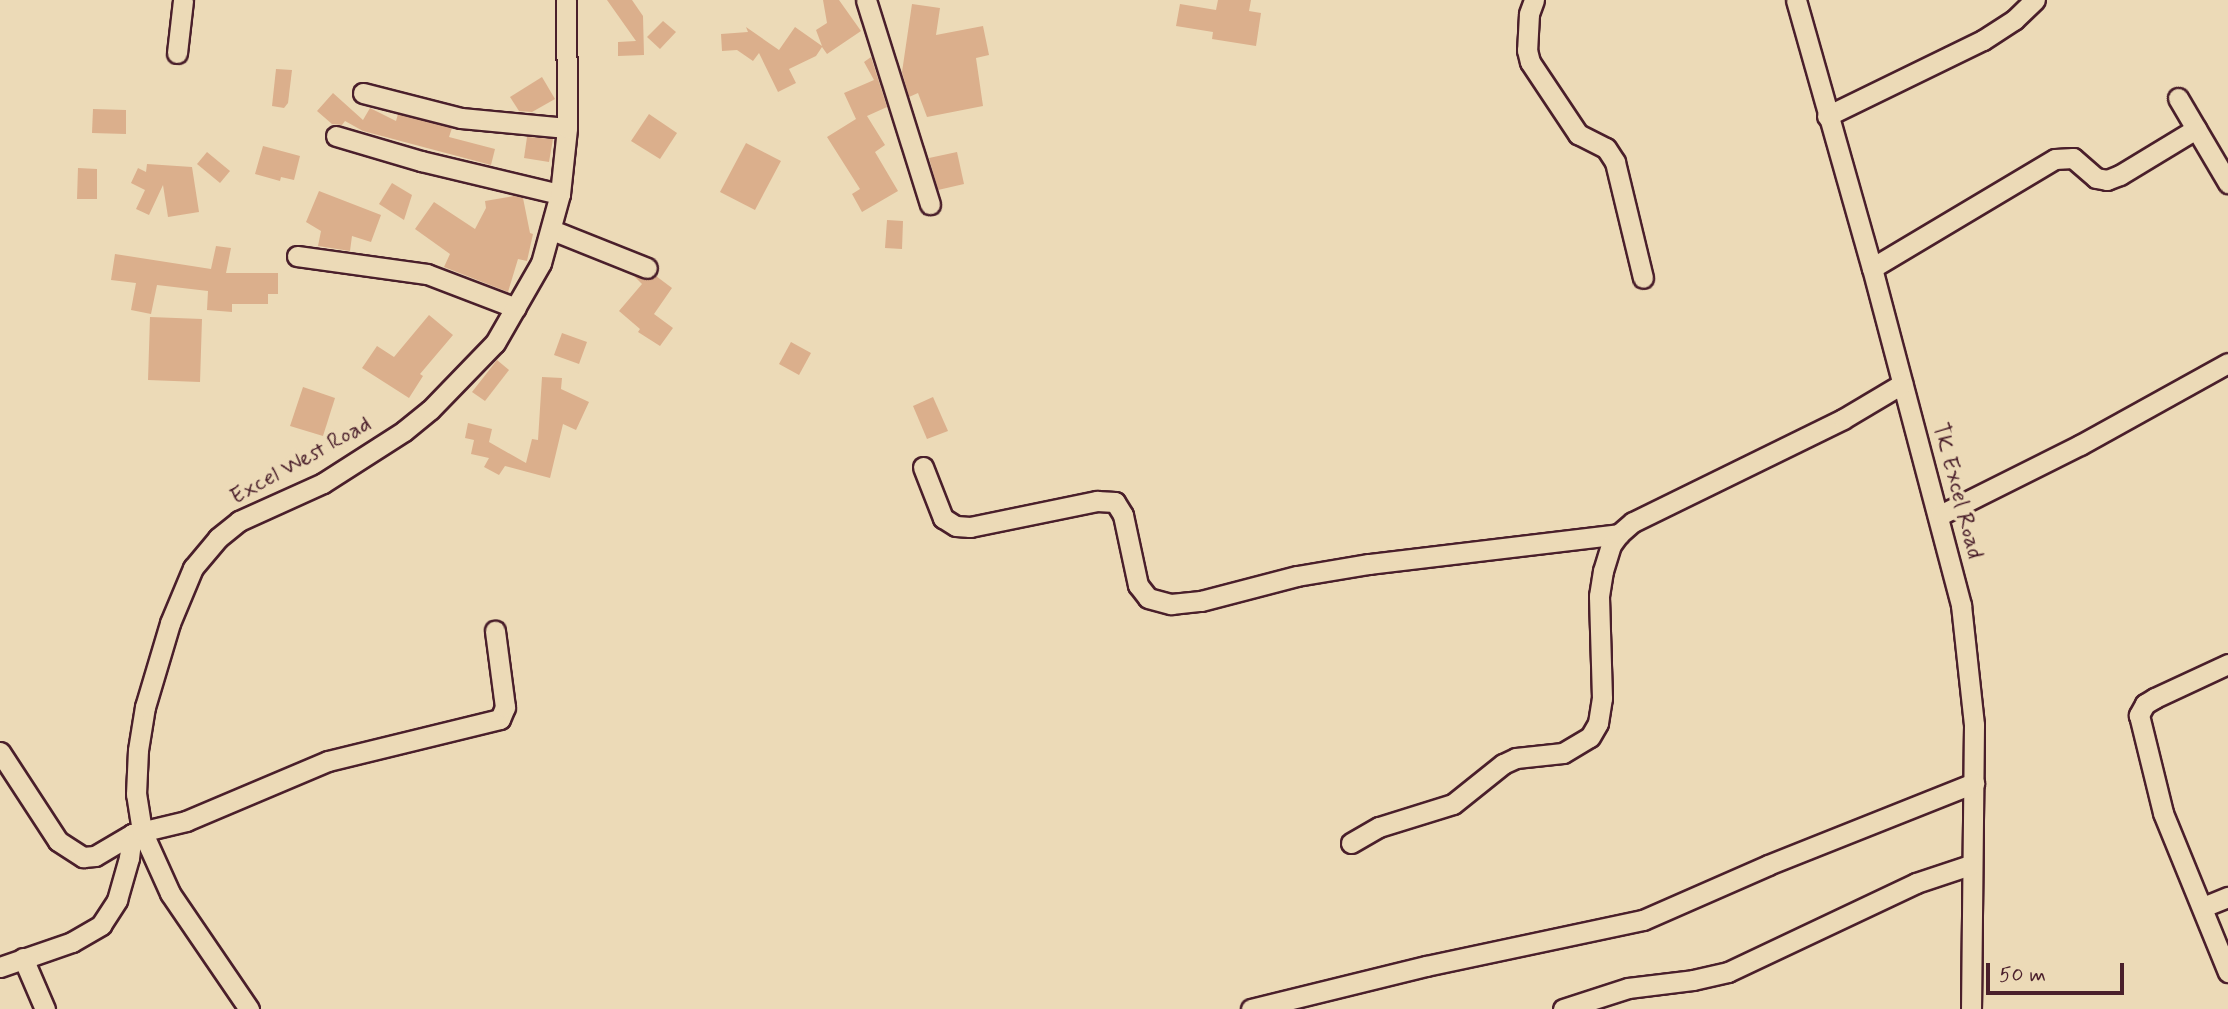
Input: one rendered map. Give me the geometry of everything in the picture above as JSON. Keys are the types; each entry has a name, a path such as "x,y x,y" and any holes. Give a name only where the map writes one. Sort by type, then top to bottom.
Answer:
{"street":[{"path":"177,52 183,0"},
{"name":"Excel West Road","path":"249,1009 170,893 137,833 138,750 145,707 170,623 193,568 204,551 239,521 323,483 404,431 430,410 495,343 541,263 560,194 567,128 566,0"},
{"path":"866,0 930,204"},
{"path":"1534,0 1529,14 1527,50 1530,62 1577,134 1606,148 1615,162 1643,278"},
{"name":"TK Excel Road","path":"1796,0 1940,515 1961,606 1969,659 1974,783 1970,865 1971,1009"},
{"path":"1828,116 1983,40 2014,20 2035,0"},
{"path":"363,93 461,118 567,128"},
{"path":"2178,98 2228,183"},
{"path":"1872,268 2054,159 2073,158 2096,178 2107,180 2196,129"},
{"path":"336,136 421,161 560,194"},
{"path":"552,230 647,268"},
{"path":"297,256 427,274 516,308"},
{"path":"1940,515 2080,445 2228,363"},
{"path":"1351,843 1379,827 1452,804 1494,770 1516,758 1563,753 1590,737 1598,723 1602,698 1599,596 1611,545 1619,534 1633,522 1832,425 1902,384"},
{"path":"923,467 943,518 956,526 970,527 1097,500 1115,502 1122,515 1134,574 1142,593 1153,601 1171,604 1201,601 1297,576 1368,564 1619,534"},
{"path":"0,752 30,803 63,846 88,858 137,833 186,821 328,761 500,719 505,707 495,631"},
{"path":"2228,664 2155,698 2145,704 2139,715 2160,804 2228,972"},
{"path":"1251,1009 1426,966 1643,920 1768,865 1974,783"},
{"path":"0,967 72,942 101,925 117,900 137,833"},
{"path":"1563,1009 1628,988 1693,980 1728,972 1916,883 1970,865"},
{"path":"2203,907 2228,897"},
{"path":"23,958 46,1009"}],"building":[{"path":"607,0 632,0 643,16 644,55 618,56 618,42 636,41"},
{"path":"823,0 839,0 861,31 827,54 822,47 816,56 789,69 796,83 778,92 759,53 753,61 737,50 722,51 721,34 748,32 746,27 779,50 795,27 822,46 816,30 827,23"},
{"path":"1218,0 1251,0 1249,11 1261,13 1256,46 1212,39 1213,32 1176,26 1180,4 1216,10"},
{"path":"912,4 940,8 936,35 983,26 989,55 976,58 983,106 927,117 918,93 909,97 902,72"},
{"path":"663,21 676,32 660,49 647,37"},
{"path":"871,57 887,107 867,116 885,145 875,152 898,191 862,212 852,194 860,189 827,137 856,119 844,93 874,80 864,62"},
{"path":"276,69 292,70 288,103 284,108 272,106"},
{"path":"542,77 555,99 532,112 519,111 510,97"},
{"path":"333,93 363,120 370,108 396,121 398,114 452,128 449,137 495,149 491,165 363,131 345,121 342,125 332,124 317,111"},
{"path":"93,109 126,110 126,134 92,133"},
{"path":"649,114 677,133 660,159 631,141"},
{"path":"527,137 553,139 549,162 524,158"},
{"path":"746,143 781,161 755,210 720,192"},
{"path":"263,146 300,156 294,180 281,177 280,181 255,174"},
{"path":"207,152 230,171 220,183 197,164"},
{"path":"957,152 964,184 938,190 929,158"},
{"path":"147,164 192,167 199,212 168,217 163,185 149,215 136,209 145,190 131,183 138,168 146,172"},
{"path":"78,168 97,169 97,199 77,199"},
{"path":"392,183 412,195 404,220 379,204"},
{"path":"319,191 381,215 371,242 352,236 350,251 318,246 321,231 306,222"},
{"path":"514,196 523,198 530,233 533,234 527,261 518,259 508,292 444,267 450,254 415,229 434,202 475,229 486,208 485,201"},
{"path":"887,220 903,221 902,249 885,248"},
{"path":"216,246 231,248 226,273 278,273 278,294 268,294 268,304 232,304 232,312 207,310 208,291 157,285 151,314 131,310 136,283 111,280 115,254 211,269"},
{"path":"634,276 648,280 656,276 672,288 654,314 673,328 660,346 638,332 640,329 619,311 642,284"},
{"path":"429,315 453,335 420,374 423,376 409,398 362,368 377,346 394,357"},
{"path":"150,317 202,319 200,382 148,380"},
{"path":"562,333 587,342 579,364 554,355"},
{"path":"791,342 811,353 799,375 779,364"},
{"path":"497,360 509,370 485,401 472,392"},
{"path":"542,377 562,378 561,389 589,402 576,430 563,424 550,478 505,466 499,475 484,467 489,458 471,454 474,440 465,438 468,423 492,429 489,442 526,463 532,439 538,440"},
{"path":"303,387 335,398 323,436 290,426"},
{"path":"933,397 948,431 927,439 913,406"}]}
